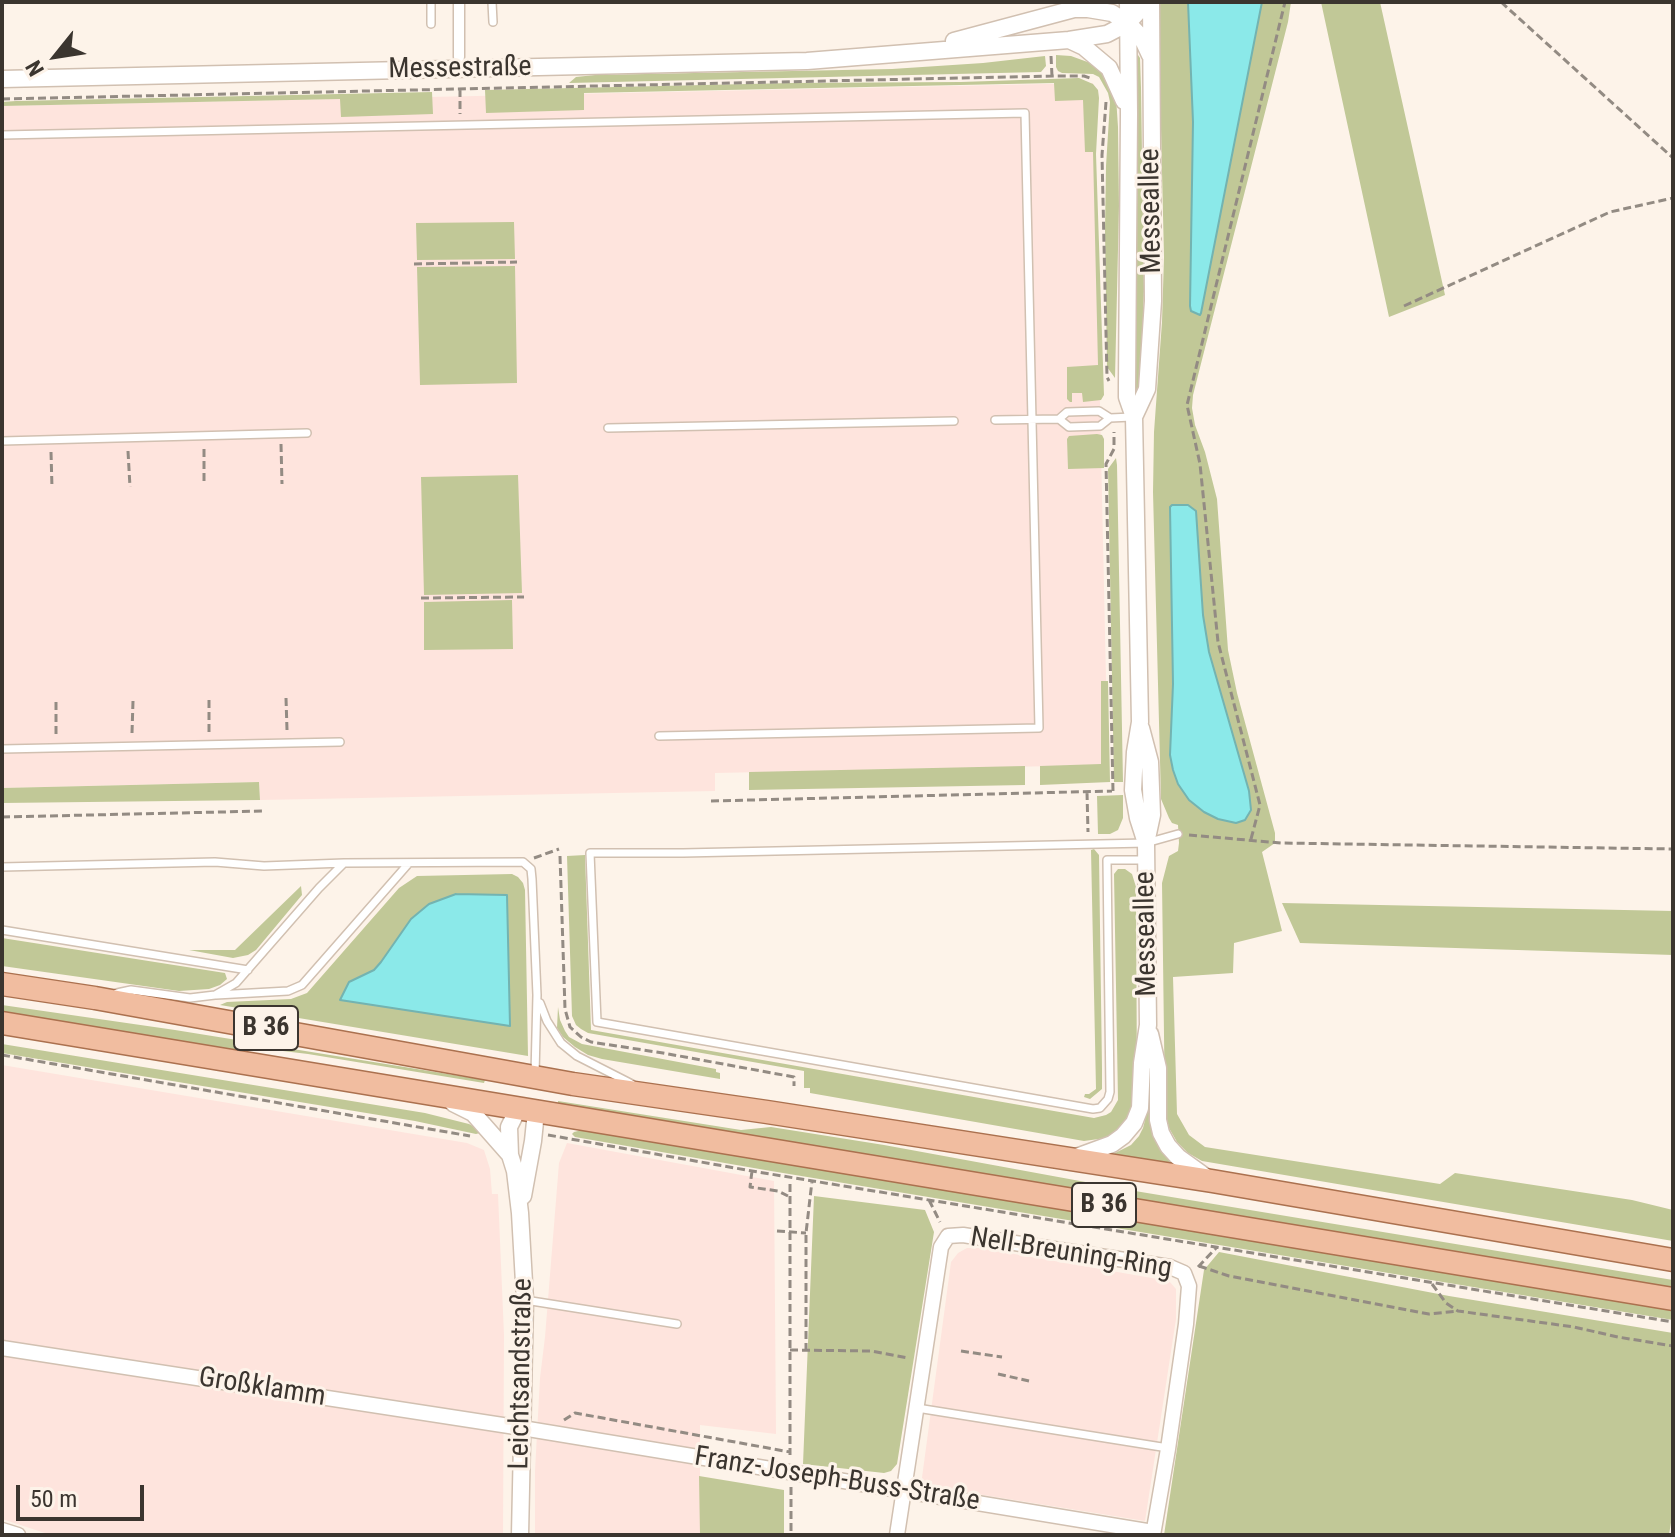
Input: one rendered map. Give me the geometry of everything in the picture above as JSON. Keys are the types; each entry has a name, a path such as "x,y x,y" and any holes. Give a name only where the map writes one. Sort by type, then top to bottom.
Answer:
{"main road":[{"name":"B 36","path":"2,984 95,998 532,1105 1673,1299"},
{"name":"B 36","path":"2,1023 485,1103 532,1105 573,1084 1212,1181 1673,1260"},
{"path":"485,1103 509,1098 526,1088 532,1105"}],"street":[{"path":"459,2 459,63"},
{"name":"Messeallee","path":"1070,1159 1112,1144 1134,1123 1140,1108 1148,1025 1146,843 1133,790 1140,722 1134,417 1127,397 1128,2"},
{"path":"1149,2 1128,23 1142,38 1151,57"},
{"name":"Messeallee","path":"1134,417 1147,389 1153,301 1149,2"},
{"name":"Messestraße","path":"918,52 1079,6 1112,13 1128,23"},
{"name":"Messestraße","path":"2,79 459,63 807,61 1069,40 1107,34 1128,23"},
{"path":"1069,40 1084,47 1109,68 1129,114"},
{"name":"Messeallee","path":"1140,722 1150,762 1152,815 1146,843"},
{"name":"Messeallee","path":"1148,1025 1158,1068 1161,1133 1178,1157 1212,1181"},
{"name":"Leichtsandstraße","path":"434,1094 473,1113 510,1155"},
{"name":"Leichtsandstraße","path":"520,1535 525,1300 520,1213 510,1155 509,1127 532,1105"},
{"name":"Leichtsandstraße","path":"520,1213 532,1105"},
{"name":"Nell-Breuning-Ring","path":"897,1535 941,1247 948,1236 963,1235 1170,1267 1188,1278 1186,1324 1153,1534"},
{"name":"Großklamm","path":"2,1348 522,1428"},
{"name":"Franz-Joseph-Buss-Straße","path":"522,1428 1153,1534"},
{"path":"2,1530 18,1535"}],"lane":[{"path":"431,2 431,24"},
{"path":"492,2 493,22"},
{"path":"2,135 1025,113 1039,728 659,736"},
{"path":"1059,419 1067,412 1099,411 1110,418 1134,417"},
{"path":"995,420 1059,419 1069,427 1100,426 1110,418"},
{"path":"608,428 954,421"},
{"path":"2,441 307,433"},
{"path":"2,749 340,742"},
{"path":"1147,860 1107,860 1110,1092 1100,1108 597,1022 590,853 1146,843 1178,834"},
{"path":"2,867 215,862 264,866 523,862 531,869 537,995 532,1105"},
{"path":"215,995 236,983 344,863"},
{"path":"95,998 131,990 190,998 288,991 302,985 409,863"},
{"path":"2,930 248,970"},
{"path":"537,995 547,1021 561,1043 577,1056 655,1096"},
{"path":"525,1300 677,1324"},
{"path":"917,1408 1168,1449"}],"path":[{"path":"1251,839 1260,805 1218,642 1200,464 1187,405 1285,2"},
{"path":"1501,2 1673,158"},
{"path":"2,99 1052,76"},
{"path":"1404,306 1610,212 1673,198"},
{"path":"414,264 517,262"},
{"path":"281,434 282,484"},
{"path":"203,435 204,485"},
{"path":"128,438 130,487"},
{"path":"51,439 52,488"},
{"path":"421,598 524,597"},
{"path":"286,698 287,743"},
{"path":"208,744 209,699"},
{"path":"132,746 133,701"},
{"path":"56,702 57,748"},
{"path":"711,801 1133,790"},
{"path":"1087,792 1088,843"},
{"path":"2,817 265,811"},
{"path":"1178,834 1281,843 1673,849"},
{"path":"523,862 559,849"},
{"path":"663,1053 794,1077 794,1086"},
{"path":"2,1055 483,1138 491,1132"},
{"path":"532,1105 575,1141 1673,1322"},
{"path":"752,1171 750,1187 778,1191 790,1197"},
{"path":"806,1351 806,1233 812,1181"},
{"path":"790,1184 791,1535"},
{"path":"929,1200 948,1236"},
{"path":"777,1231 806,1233"},
{"path":"1188,1278 1217,1247"},
{"path":"1199,1266 1229,1276 1429,1314 1458,1311 1574,1327 1673,1346"},
{"path":"1430,1282 1446,1303 1458,1311"},
{"path":"790,1350 871,1351 924,1360"},
{"path":"961,1351 1002,1357"},
{"path":"998,1374 1029,1381"},
{"path":"564,1420 575,1413 790,1452"}],"shaded area":[{"path":"1093,83 1106,680 1105,765 715,773 715,791 260,800 259,782 2,788 2,106"},
{"path":"2,1065 467,1143 484,1150 490,1169 492,1194 498,1194 504,1335 503,1535 51,1535 2,1519"},
{"path":"567,1143 774,1181 776,1434 700,1425 700,1535 535,1535 540,1378 559,1163"},
{"path":"967,1248 1169,1281 1176,1289 1176,1319 1145,1521 921,1485 951,1262"}],"green space":[{"path":"1158,2 1291,2 1192,408 1217,499 1228,650 1275,833 1275,843 1262,852 1282,931 1234,943 1233,973 1173,977 1177,1114 1189,1135 1205,1147 1440,1184 1455,1173 1632,1200 1673,1210 1673,1241 1202,1161 1177,1142 1169,1128 1165,1111 1162,883 1169,856 1178,851 1179,843 1178,825 1172,823 1161,799 1153,492 1164,257"},
{"path":"1321,2 1380,2 1445,295 1389,317"},
{"path":"1056,55 1071,56 1093,64 1101,71 1116,97 1119,206 1115,378 1107,367 1105,231 1110,102 1099,77 1058,71"},
{"path":"1138,55 1144,289 1141,386 1135,402 1134,333"},
{"path":"1045,56 1046,66 1041,72 569,83 576,77 595,75 892,69"},
{"path":"1079,78 1093,84 1099,98 1096,154 1104,395 1101,400 1083,402 1082,393 1072,393 1072,402 1067,399 1067,367 1098,365 1093,152 1085,152 1083,100 1055,101 1054,83 584,93 584,110 486,113 485,90 961,82"},
{"path":"432,92 433,114 341,117 340,99 2,106 2,102 16,101"},
{"path":"514,222 515,259 417,260 416,223"},
{"path":"515,266 517,383 420,385 417,267"},
{"path":"1097,434 1104,439 1104,468 1068,469 1069,436"},
{"path":"1116,458 1123,782 1114,782 1108,469"},
{"path":"518,475 522,593 424,595 421,477"},
{"path":"512,600 513,649 424,650 424,602"},
{"path":"1101,681 1108,681 1110,782 1040,785 1040,766 1101,764"},
{"path":"1025,766 1025,785 749,790 749,772"},
{"path":"259,782 260,800 2,803 2,788"},
{"path":"1123,795 1123,818 1118,830 1098,834 1097,796"},
{"path":"1094,849 1099,855 1102,1089 1090,1099 1084,1097 1096,1089 1091,850"},
{"path":"585,855 591,1030 1094,1118 1111,1112 1118,1100 1114,874 1118,869 1125,869 1132,874 1136,887 1137,1092 1129,1115 1120,1128 1106,1138 1084,1141 810,1093 810,1088 804,1088 804,1071 588,1033 576,1025 572,1016 567,856"},
{"path":"512,874 523,883 525,890 528,1056 220,1005 291,999 307,993 399,888 417,876"},
{"path":"301,886 302,895 256,950 248,955 233,958 189,950 235,950"},
{"path":"1282,903 1673,911 1673,955 1300,943"},
{"path":"2,938 225,973 227,979 209,989 179,991 2,966"},
{"path":"2,1005 485,1080 484,1083 266,1049 227,1050 2,1013"},
{"path":"558,1007 565,1031 582,1044 716,1069 720,1079 588,1055 563,1037 557,1028"},
{"path":"2,1044 425,1113 469,1124 480,1133 2,1053"},
{"path":"1150,1059 1153,1133 1164,1155 1178,1167 1111,1155 1131,1145 1143,1128"},
{"path":"558,1101 741,1130 771,1127 884,1145 1129,1190 1673,1280 1673,1288 842,1153 558,1104"},
{"path":"582,1130 1673,1310 1673,1320 771,1171 575,1137 572,1134"},
{"path":"814,1196 925,1210 934,1232 897,1464 884,1473 803,1464"},
{"path":"1219,1252 1449,1296 1673,1333 1673,1510 1669,1535 1164,1535 1204,1270"},
{"path":"699,1476 784,1490 784,1535 700,1535"}],"water":[{"path":"1188,2 1262,2 1200,315 1191,311 1190,306 1193,122"},
{"path":"1172,505 1188,505 1196,511 1203,615 1209,652 1249,791 1251,810 1245,820 1236,823 1218,819 1189,800 1173,770 1170,755 1173,684"},
{"path":"456,894 507,895 510,1026 340,1000 349,982 374,970 411,919 429,904"}]}
